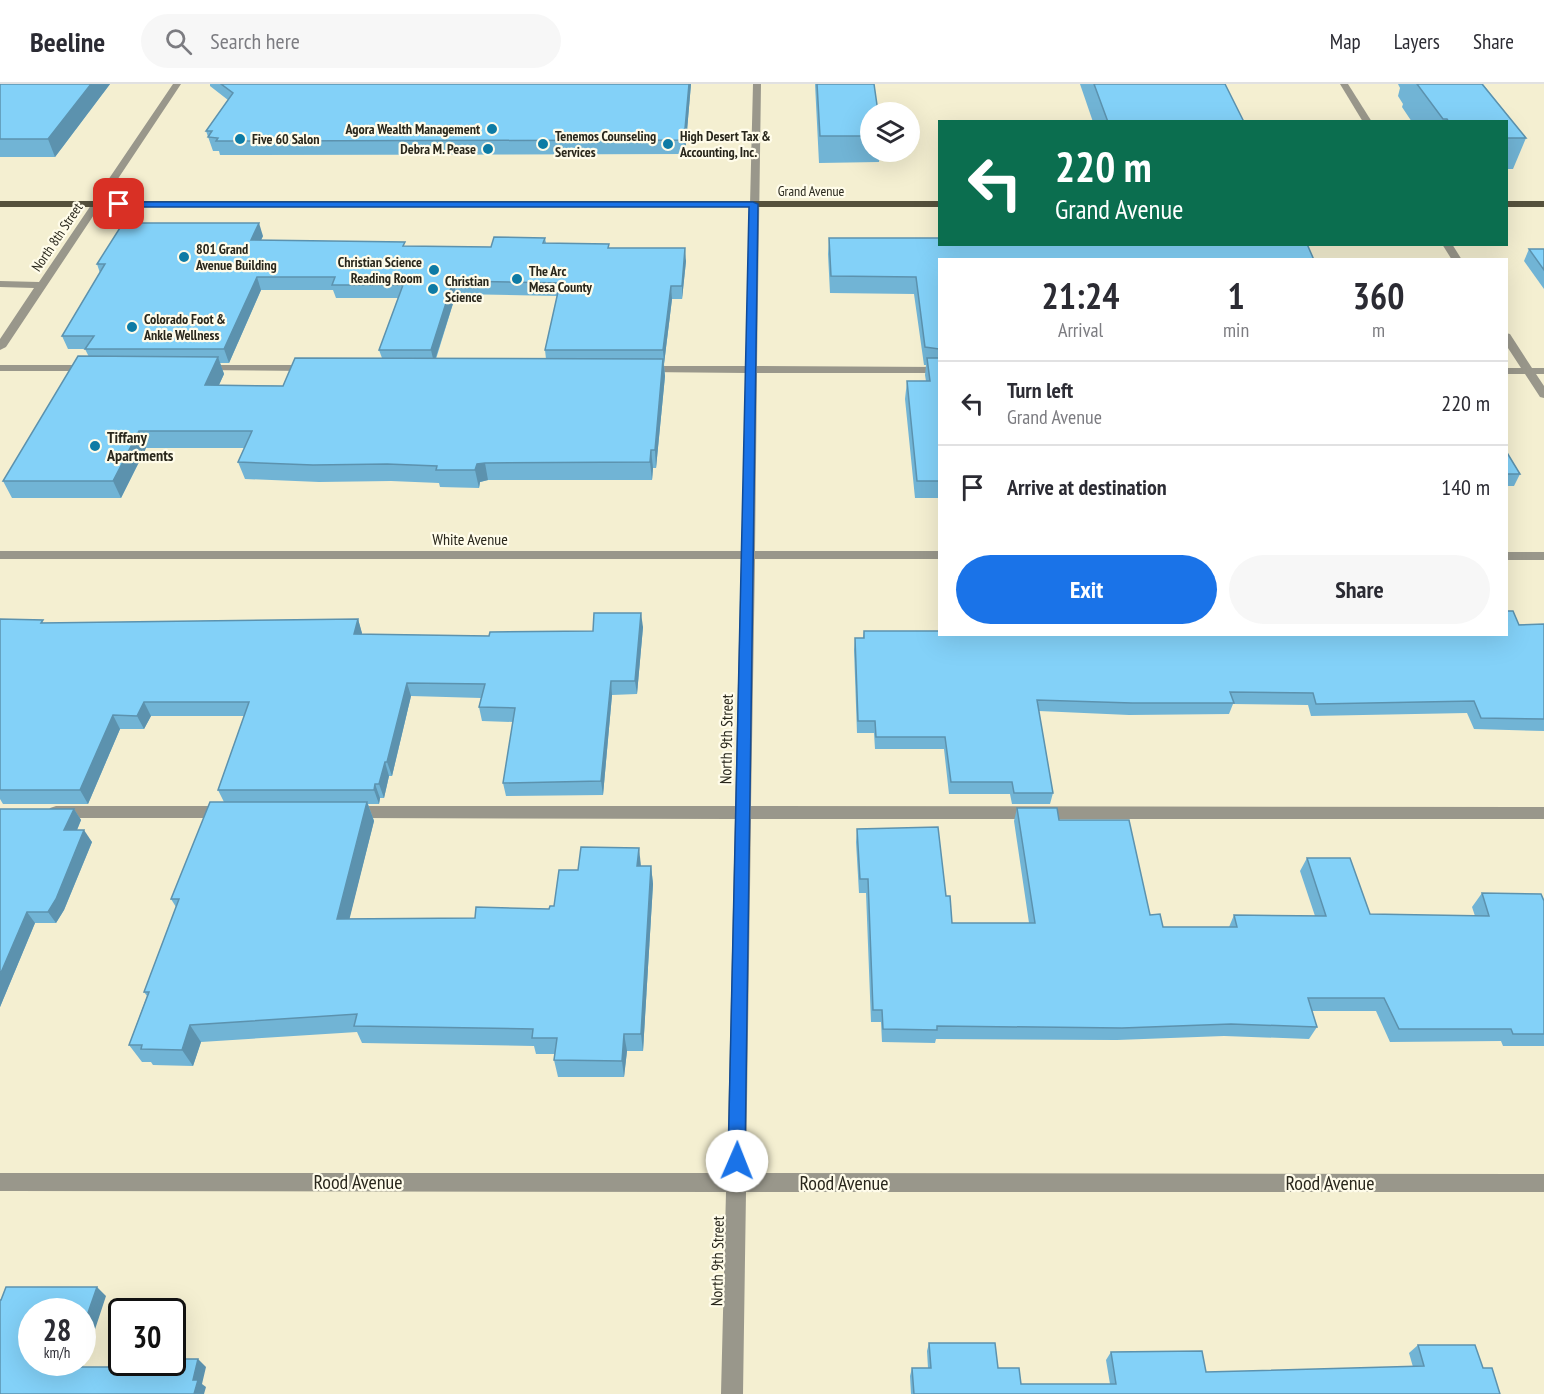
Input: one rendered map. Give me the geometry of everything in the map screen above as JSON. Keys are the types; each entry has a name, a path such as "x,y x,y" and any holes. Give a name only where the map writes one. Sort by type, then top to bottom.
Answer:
{"main road":[{"name":"Grand Avenue","path":"0,204 938,204"},
{"path":"1508,204 1544,204"}],"street":[{"name":"North 8th Street","path":"0,347 177,84"},
{"name":"North 9th Street","path":"732,1394 757,84"},
{"path":"1344,84 1367,120"},
{"path":"0,284 40,285"},
{"path":"1508,339 1544,395"},
{"path":"0,368 103,368"},
{"path":"186,368 317,368"},
{"path":"638,369 938,370"},
{"path":"1508,370 1544,371"},
{"name":"White Avenue","path":"0,555 938,555"},
{"path":"1508,556 1544,556"},
{"path":"36,812 238,812"},
{"path":"334,812 1544,813"},
{"name":"Rood Avenue","path":"0,1182 1544,1183"}],"building":[{"path":"0,84 91,84 48,139 0,139"},
{"path":"221,84 689,84 684,140 216,141 218,138 208,137 212,131 206,131 233,93"},
{"path":"817,84 874,84 877,102 860,102 860,136 820,136"},
{"path":"1094,84 1225,84 1243,120 1107,120"},
{"path":"1417,84 1482,84 1526,138 1508,138 1508,120 1443,119"},
{"path":"123,223 259,223 251,240 405,242 403,246 491,247 494,237 545,238 543,243 609,244 608,248 685,248 682,286 671,286 663,350 545,350 560,283 453,281 431,350 379,350 403,285 332,285 335,277 257,277 224,349 85,349 94,336 62,336 105,264 97,264"},
{"path":"829,238 938,238 938,246 1308,246 1313,258 938,258 938,349 925,347 916,277 831,276"},
{"path":"1529,249 1544,249 1544,270"},
{"path":"78,356 218,357 205,385 283,386 295,358 663,359 655,450 651,450 650,462 485,463 477,464 475,470 436,470 437,466 238,462 252,431 139,431 113,481 3,481"},
{"path":"927,358 938,358 938,481 917,481 907,381 930,381"},
{"path":"1508,454 1520,474 1508,474"},
{"path":"1508,611 1513,611 1519,625 1544,624 1544,719 1481,718 1474,701 1316,704 1313,693 1230,692 1234,703 1037,700 1053,793 1014,793 1012,782 951,782 945,737 876,737 875,721 858,721 855,638 864,638 864,631 938,631 938,636 1508,636"},
{"path":"594,613 641,613 635,681 611,681 601,781 503,783 515,708 479,707 485,684 407,683 387,762 385,762 379,784 375,784 374,790 218,790 249,702 144,702 137,716 113,715 80,790 0,790 0,619 43,620 41,623 358,619 354,634 489,636 490,632 593,631"},
{"path":"210,802 367,802 337,919 475,918 476,907 549,909 550,906 554,906 559,870 578,870 581,847 639,848 637,866 651,866 641,1034 624,1034 622,1061 554,1060 557,1038 532,1038 533,1029 354,1026 357,1014 190,1025 182,1050 141,1049 142,1045 129,1045 149,992 144,992 179,899 171,899"},
{"path":"1017,808 1057,808 1059,820 1129,820 1150,915 1160,914 1163,927 1237,927 1234,915 1326,916 1307,858 1350,858 1370,914 1489,916 1482,893 1541,894 1544,901 1544,1034 1513,1034 1511,1029 1399,1029 1384,998 1308,998 1317,1027 1231,1024 1122,1028 937,1026 937,1030 883,1029 882,1010 873,1010 868,879 860,879 857,829 938,827 946,896 950,896 952,923 1035,923"},
{"path":"0,809 74,809 64,830 84,830 56,899 48,912 27,912 0,975"},
{"path":"6,1287 97,1287 93,1298 18,1298 18,1376 96,1376 96,1367 108,1367 108,1376 186,1376 186,1359 198,1359 193,1380 198,1380 194,1394 0,1394 1,1300"},
{"path":"929,1343 995,1343 998,1368 1019,1368 1021,1384 1116,1384 1111,1352 1202,1351 1206,1372 1424,1366 1418,1345 1475,1345 1483,1368 1492,1368 1500,1394 914,1394 912,1368 931,1368"}],"place":[{"name":"Agora Wealth Management","path":"492,129"},
{"name":"Five 60 Salon","path":"240,139"},
{"name":"Tenemos Counseling Services","path":"543,144"},
{"name":"High Desert Tax & Accounting, Inc.","path":"668,144"},
{"name":"Debra M. Pease","path":"488,149"},
{"name":"801 Grand Avenue Building","path":"184,257"},
{"name":"Christian Science Reading Room","path":"434,270"},
{"name":"The Arc Mesa County","path":"517,279"},
{"name":"Christian Science","path":"433,289"},
{"name":"Colorado Foot & Ankle Wellness","path":"132,327"},
{"name":"Tiffany Apartments","path":"95,446"}],"route":[{"path":"119,204 753,204 737,1161"}]}
